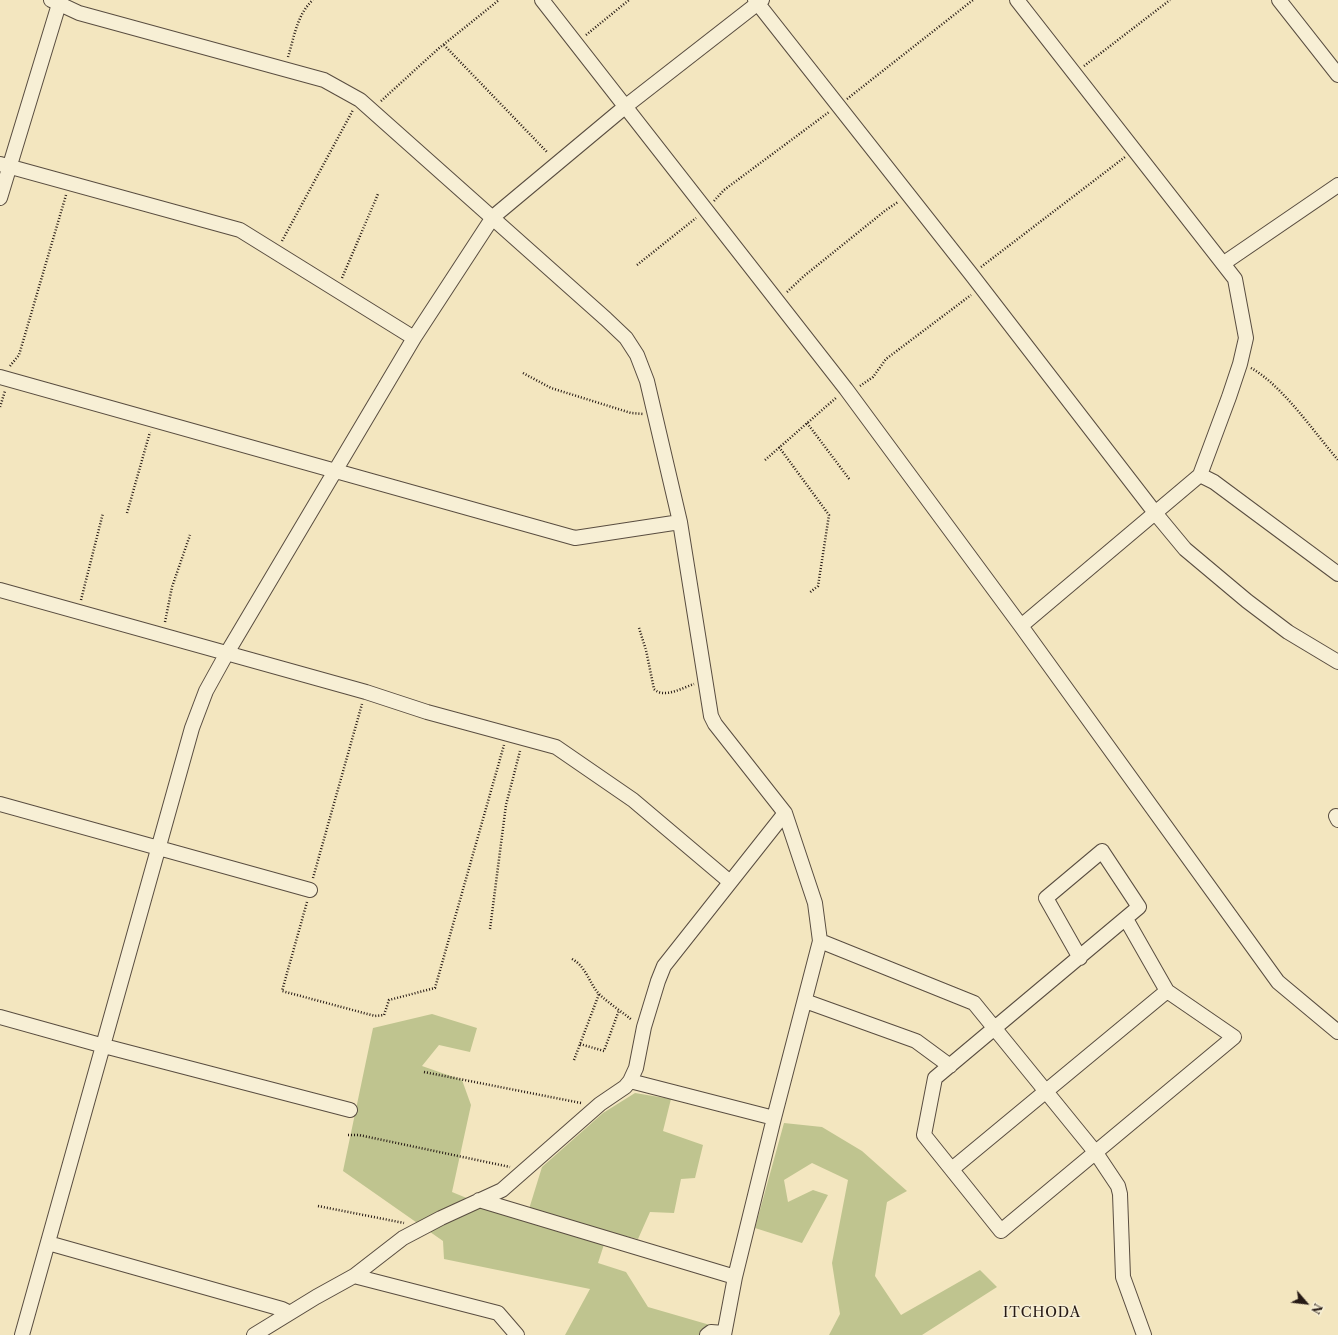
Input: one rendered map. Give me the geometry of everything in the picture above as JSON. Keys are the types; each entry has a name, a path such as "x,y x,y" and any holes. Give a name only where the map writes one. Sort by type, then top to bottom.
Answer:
{"street":[{"path":"542,0 848,391 1021,626 1278,982 1338,1032"},
{"path":"1016,0 1224,263 1235,279 1246,338 1240,364 1200,476 1021,626"},
{"path":"1279,0 1338,75"},
{"path":"22,1335 192,728 206,691 414,338 493,217 626,106 758,1 1156,514 1185,549 1247,601 1288,632 1338,662"},
{"path":"0,198 5,165 55,2 79,13 324,80 367,106 493,217 626,338 637,355 647,381 655,412 680,522 711,716 715,724 785,813 815,903 820,941 735,1277 724,1334 711,1332 707,1335"},
{"path":"5,165 240,230 414,338"},
{"path":"1224,263 1338,184"},
{"path":"2,378 336,470 575,538 680,522"},
{"path":"1200,476 1214,482 1338,574"},
{"path":"0,590 162,634 366,692 427,712 556,747 633,800 730,882"},
{"path":"0,804 310,890"},
{"path":"254,1335 354,1276 403,1238 502,1190 520,1172 630,1081 636,1068 644,1027 664,966 785,813"},
{"path":"1080,958 1046,898 1102,851 1139,907 1080,958 935,1078 924,1135 1001,1231 1234,1037 1167,991 1126,919"},
{"path":"820,941 974,1003 1096,1153 1118,1186 1120,1194 1123,1277 1144,1335"},
{"path":"952,1169 1167,991"},
{"path":"805,1001 916,1041 950,1066"},
{"path":"0,1017 104,1046 350,1110"},
{"path":"630,1081 774,1118"},
{"path":"479,1200 735,1277"},
{"path":"48,1243 282,1309 290,1313"},
{"path":"354,1276 498,1313 517,1335"}],"path":[{"path":"285,70 300,17 307,5 313,0"},
{"path":"276,252 353,110 367,106 393,89 499,0"},
{"path":"576,43 629,0"},
{"path":"637,264 706,209 724,190 816,120 839,105 973,0"},
{"path":"1074,73 1170,0"},
{"path":"444,45 547,152"},
{"path":"971,274 1135,150"},
{"path":"2,378 19,354 66,193"},
{"path":"336,289 378,194"},
{"path":"778,301 804,276 886,210 909,195"},
{"path":"765,460 807,423 848,391 873,377 886,359 968,297 982,289"},
{"path":"1240,364 1249,367 1266,378 1338,460"},
{"path":"523,373 551,388 607,407 630,413 655,412"},
{"path":"126,513 150,430 155,420"},
{"path":"807,423 850,480"},
{"path":"779,447 829,515 818,586 809,593"},
{"path":"78,611 103,513"},
{"path":"162,634 172,587 190,535"},
{"path":"639,628 646,650 654,689 657,692 661,694 666,693 706,680"},
{"path":"366,692 282,991 375,1016 384,1015 389,1000 435,988 507,734"},
{"path":"490,929 506,805 524,738"},
{"path":"572,959 578,962 587,973 599,994 644,1027"},
{"path":"574,1060 599,994"},
{"path":"580,1044 604,1051 619,1010"},
{"path":"424,1072 596,1108"},
{"path":"348,1135 359,1135 517,1169 520,1172"},
{"path":"318,1206 406,1224 416,1231"}],"green space":[{"path":"432,1014 477,1028 470,1052 439,1045 422,1066 462,1080 471,1105 452,1192 525,1222 542,1167 603,1113 635,1093 671,1099 663,1131 703,1145 695,1178 681,1179 674,1213 650,1212 638,1239 608,1232 598,1263 626,1272 648,1307 710,1325 713,1335 565,1335 590,1289 444,1259 443,1241 343,1171 373,1028"},
{"path":"784,1123 822,1127 862,1151 907,1191 887,1202 875,1276 901,1315 980,1270 997,1287 922,1335 829,1335 840,1314 832,1263 848,1180 812,1163 784,1180 788,1202 813,1190 828,1195 802,1243 755,1228"}],"district":[{"name":"ITCHODA","path":"1042,1313"}]}
